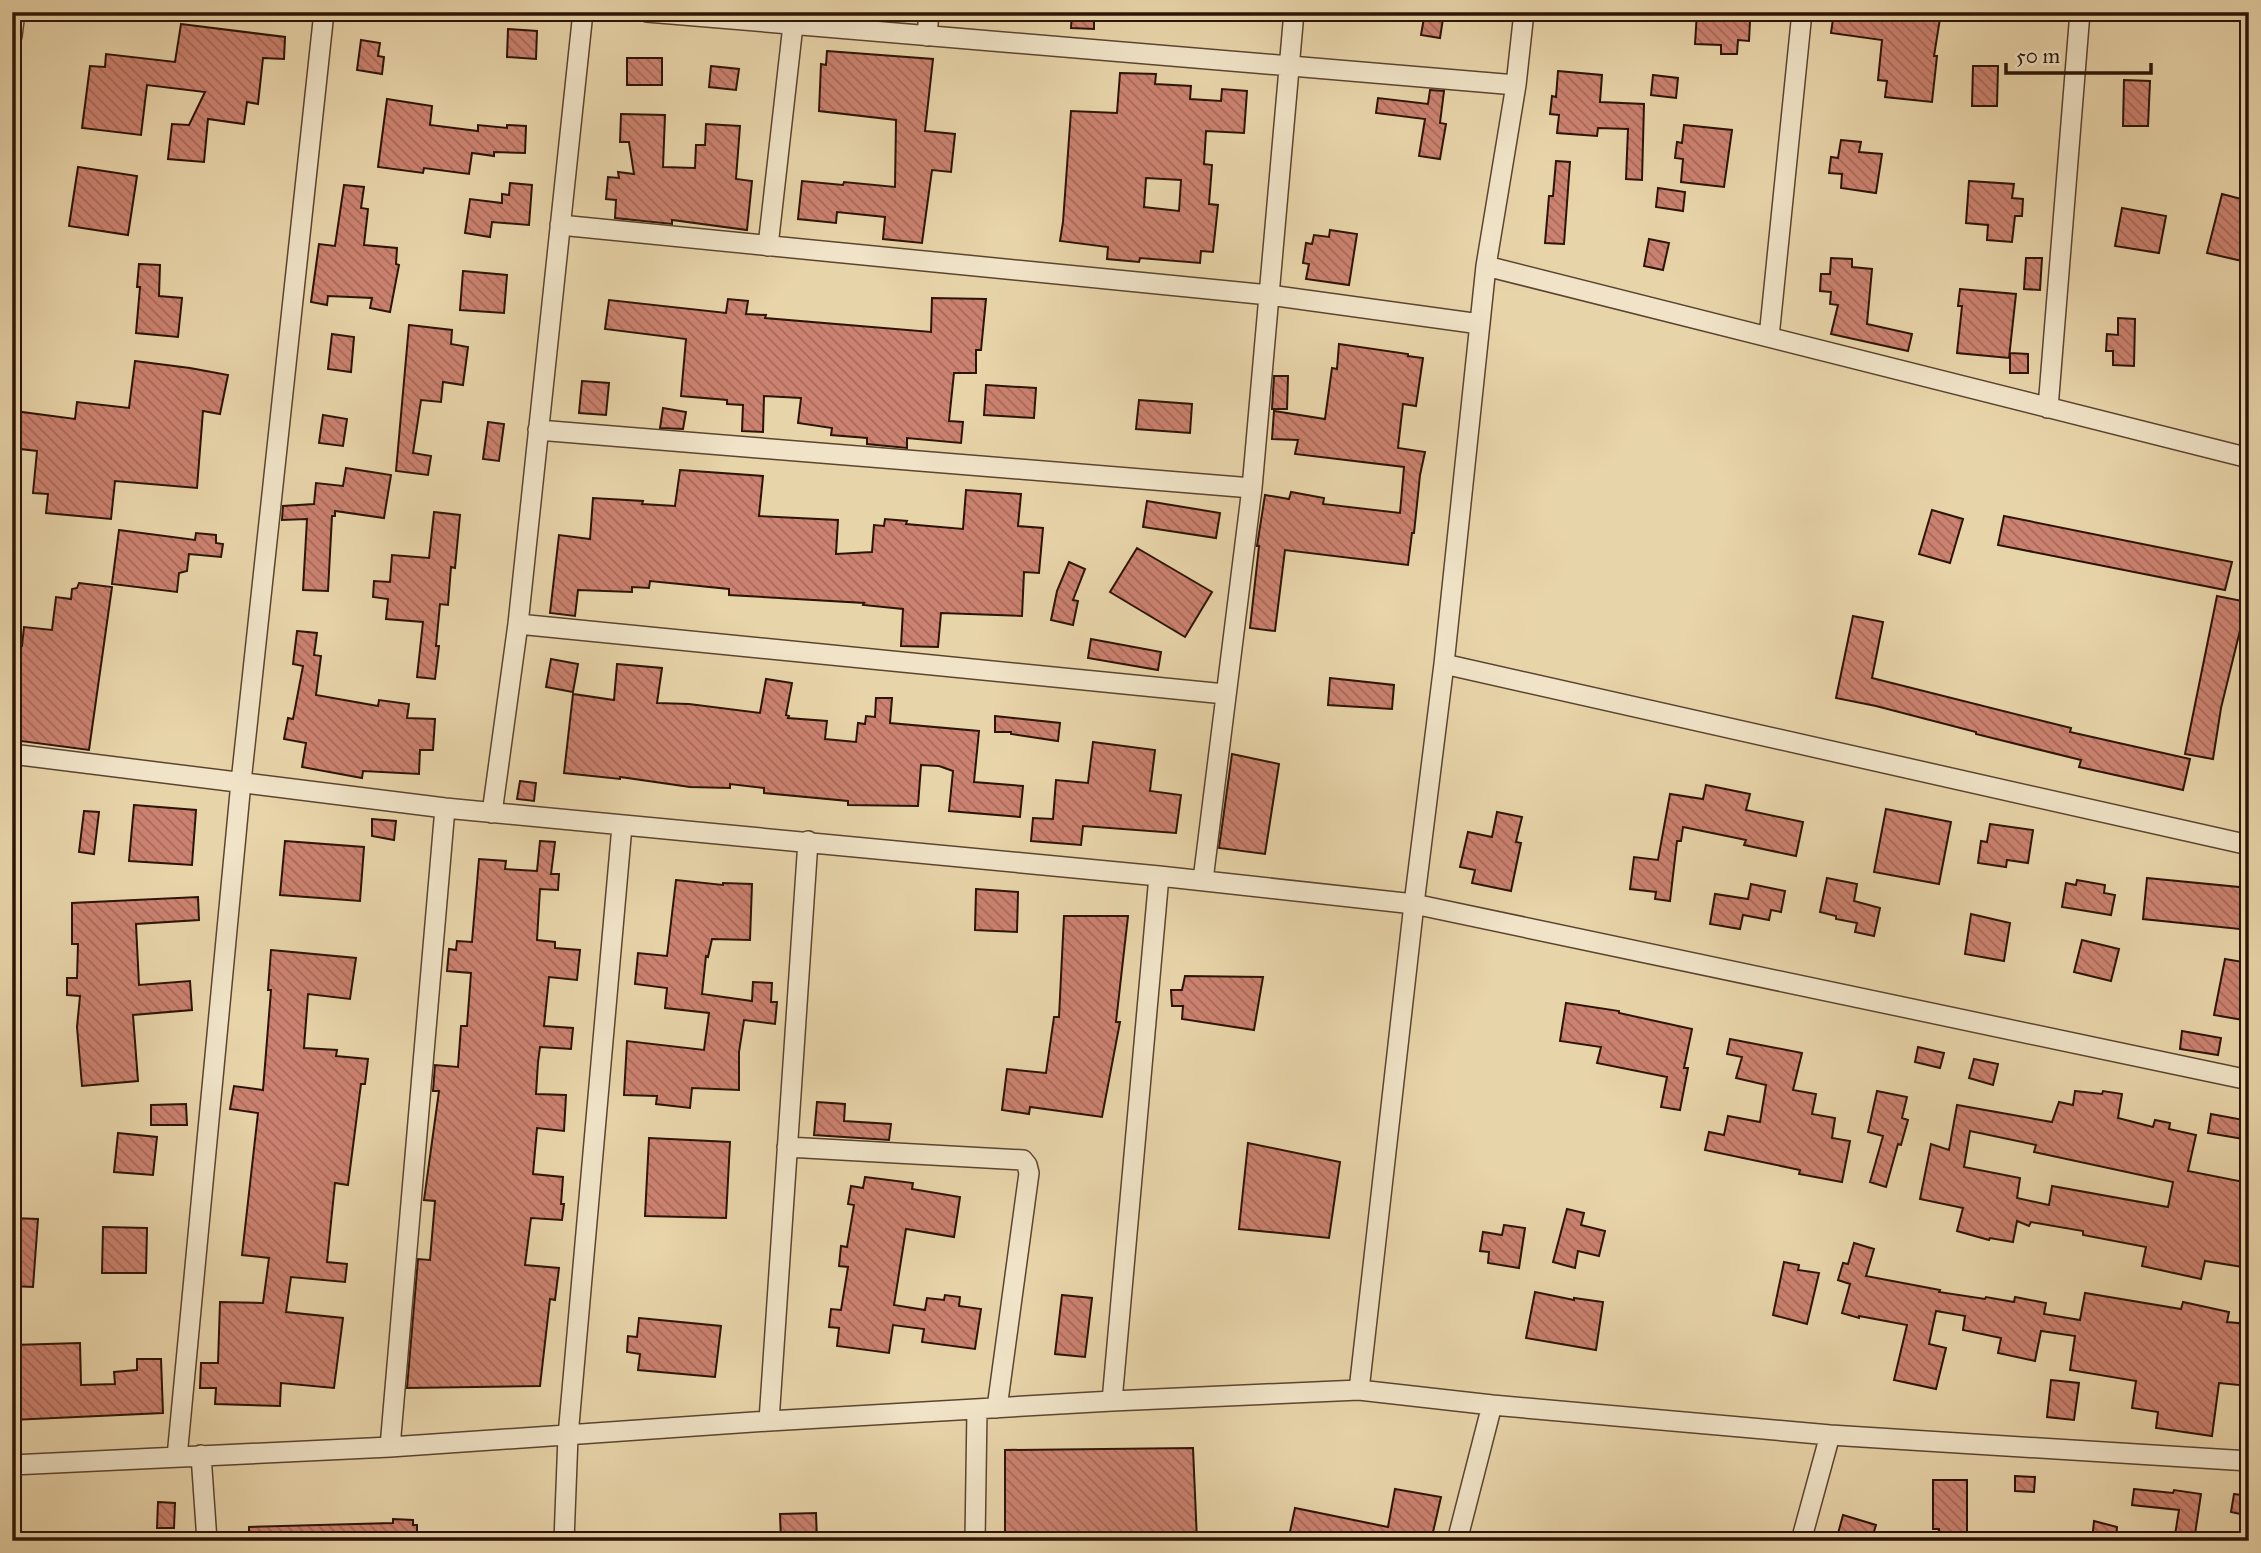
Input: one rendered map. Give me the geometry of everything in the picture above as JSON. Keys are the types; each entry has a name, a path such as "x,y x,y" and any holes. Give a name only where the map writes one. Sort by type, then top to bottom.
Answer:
{"street":[{"path":"12,36 15,12"},
{"path":"177,1457 241,782 324,12"},
{"path":"492,813 518,624 583,12"},
{"path":"647,12 1516,85"},
{"path":"927,36 929,12"},
{"path":"1203,880 1252,488 1294,12"},
{"path":"1359,1390 1444,664 1486,265 1516,85 1524,12"},
{"path":"1769,337 1802,12"},
{"path":"2048,408 2080,12"},
{"path":"768,246 793,25"},
{"path":"560,225 1269,295 1480,324"},
{"path":"1486,265 2249,458"},
{"path":"538,430 1252,488"},
{"path":"518,624 1225,694"},
{"path":"1444,664 2249,845"},
{"path":"12,754 445,808 1203,880 1414,904 2249,1080"},
{"path":"390,1447 445,808"},
{"path":"564,1541 568,1436 622,826"},
{"path":"769,1421 808,841"},
{"path":"1112,1401 1159,876"},
{"path":"788,1147 1023,1160 1028,1173 997,1408"},
{"path":"12,1465 390,1447 769,1421 1359,1390 1492,1405 1830,1435 2249,1461"},
{"path":"1457,1541 1492,1405"},
{"path":"975,1541 977,1409"},
{"path":"1801,1541 1830,1435"},
{"path":"201,1455 207,1541"}],"building":[{"path":"1072,12 1094,12 1094,29 1071,28"},
{"path":"1425,12 1444,12 1440,38 1421,35"},
{"path":"1697,12 1743,12 1743,21 1750,21 1749,41 1738,40 1737,54 1721,54 1721,45 1695,44"},
{"path":"1834,12 1941,12 1934,56 1937,56 1932,102 1885,97 1887,81 1878,80 1882,40 1831,33"},
{"path":"181,24 285,37 284,59 263,58 258,104 247,102 244,124 208,119 204,162 168,159 172,124 189,125 205,92 147,85 141,135 82,128 90,66 105,67 106,54 175,62"},
{"path":"508,29 537,31 536,59 507,57"},
{"path":"361,40 380,43 378,56 384,57 382,74 357,70"},
{"path":"827,51 933,59 925,131 955,134 951,172 932,170 922,243 883,239 885,217 837,212 836,223 798,219 802,181 895,187 896,120 819,111 821,64 826,65"},
{"path":"627,58 662,58 662,85 627,85"},
{"path":"711,66 739,69 736,90 709,87"},
{"path":"1973,66 1998,66 1997,106 1972,106"},
{"path":"1558,71 1602,75 1600,102 1644,104 1642,180 1626,179 1628,129 1598,128 1597,136 1557,133 1559,115 1550,114 1552,96 1556,97"},
{"path":"1120,73 1156,74 1155,84 1191,86 1190,99 1221,101 1222,89 1247,91 1244,133 1206,131 1204,164 1212,165 1209,204 1218,205 1213,252 1201,251 1200,263 1140,258 1139,262 1107,259 1108,247 1060,241 1071,111 1117,113","holes":["1146,178 1181,180 1179,211 1144,207"]},
{"path":"1653,75 1678,78 1676,98 1651,95"},
{"path":"2124,80 2150,81 2148,126 2123,126"},
{"path":"1430,90 1444,91 1440,123 1446,124 1440,159 1419,156 1425,119 1376,113 1378,98 1428,104"},
{"path":"387,99 432,106 430,125 478,131 478,125 507,128 507,125 526,126 525,153 494,152 494,156 472,153 469,174 424,168 423,173 378,167"},
{"path":"621,114 665,115 663,167 695,168 696,145 705,145 706,124 740,126 736,179 752,181 747,230 672,220 672,224 615,218 616,200 606,199 608,177 619,178 618,172 634,174 629,142 620,142"},
{"path":"1684,125 1732,130 1724,187 1681,182 1683,159 1675,158 1677,142 1682,143"},
{"path":"1841,140 1861,142 1859,152 1882,154 1876,193 1841,188 1842,174 1829,173 1831,157 1838,158"},
{"path":"1556,161 1570,162 1564,244 1545,243 1549,196 1553,196"},
{"path":"78,167 137,176 128,235 69,226"},
{"path":"1969,181 2014,184 2012,198 2023,199 2022,216 2015,216 2012,242 1987,240 1988,225 1966,223"},
{"path":"510,183 532,185 529,225 492,222 490,237 465,233 470,199 502,203 502,194 509,195"},
{"path":"344,185 364,187 361,208 368,209 364,245 397,248 396,264 399,265 390,312 370,308 372,298 328,296 327,305 311,302 319,244 335,246"},
{"path":"1658,188 1685,192 1683,211 1656,207"},
{"path":"2222,194 2249,201 2249,233 2242,261 2207,253"},
{"path":"2122,208 2166,216 2159,253 2115,246"},
{"path":"1330,230 1357,234 1349,285 1306,279 1309,264 1303,263 1306,243 1312,244 1314,235 1329,237"},
{"path":"1649,239 1669,243 1663,270 1644,266"},
{"path":"1831,258 1852,259 1852,267 1872,269 1867,324 1912,334 1908,351 1831,334 1838,305 1830,304 1831,292 1820,291 1821,274 1830,274"},
{"path":"2026,258 2042,258 2040,290 2024,289"},
{"path":"139,264 160,265 159,296 182,298 178,337 136,333"},
{"path":"463,271 507,275 504,313 460,310"},
{"path":"1960,289 2016,294 2009,358 1957,353 1962,306 1958,306"},
{"path":"932,298 986,299 981,350 976,350 976,373 954,373 949,421 963,422 961,443 907,438 907,448 867,444 867,438 831,435 832,428 798,423 801,398 764,396 763,432 742,431 743,405 727,404 727,400 681,396 686,339 605,329 609,300 726,313 728,299 748,301 746,314 766,315 765,318 931,332"},
{"path":"2118,318 2135,319 2134,366 2113,365 2113,351 2106,351 2107,334 2118,335"},
{"path":"409,325 452,330 451,344 468,347 463,385 443,382 441,402 421,400 413,453 431,456 428,475 396,471"},
{"path":"332,334 354,337 351,372 328,369"},
{"path":"1339,344 1423,358 1416,406 1403,404 1398,448 1425,452 1408,565 1285,550 1275,631 1250,628 1257,546 1265,495 1289,499 1291,492 1324,498 1323,504 1400,513 1404,467 1295,454 1298,440 1272,439 1274,411 1325,419 1332,368 1337,369"},
{"path":"2010,353 2028,354 2028,373 2010,373"},
{"path":"135,361 228,375 220,414 203,411 197,488 115,481 111,519 46,513 48,494 33,493 37,451 12,448 14,411 75,419 77,402 129,408"},
{"path":"1274,376 1288,376 1287,409 1272,409"},
{"path":"582,381 609,383 606,415 579,413"},
{"path":"986,385 1036,388 1034,418 984,415"},
{"path":"1139,400 1192,404 1190,433 1136,429"},
{"path":"663,408 686,412 683,429 660,428"},
{"path":"323,415 347,419 343,446 319,443"},
{"path":"488,422 504,424 499,461 483,459"},
{"path":"346,468 391,475 384,518 335,511 335,516 332,516 328,591 303,590 307,519 282,520 283,506 314,504 316,483 343,486"},
{"path":"680,470 763,476 759,516 838,520 836,554 872,552 874,525 884,526 885,519 907,521 906,524 963,529 966,490 1021,494 1018,526 1043,528 1039,573 1024,572 1022,616 941,613 938,647 901,646 903,609 863,605 864,603 729,595 729,589 650,581 649,588 632,587 632,592 578,590 575,616 550,613 559,535 590,539 593,498 675,506"},
{"path":"1147,501 1220,513 1216,538 1143,527"},
{"path":"1932,510 1963,519 1950,563 1919,554"},
{"path":"434,512 460,515 448,605 440,604 435,679 417,677 423,622 386,619 388,599 373,597 374,581 390,582 392,555 429,558"},
{"path":"2004,516 2232,562 2225,590 1998,545"},
{"path":"119,530 195,540 196,533 216,535 216,543 223,544 221,557 189,554 187,571 179,573 177,592 112,584"},
{"path":"1137,548 1212,592 1185,637 1110,592"},
{"path":"1069,562 1085,569 1073,600 1078,601 1073,625 1051,620 1057,591"},
{"path":"79,583 112,587 89,750 13,740 16,723 12,722 12,645 22,646 24,627 52,630 56,597 71,599 72,589 77,588"},
{"path":"2217,596 2247,602 2221,708 2213,759 2185,754"},
{"path":"1853,616 1883,622 1872,678 2071,728 2070,732 2190,759 2183,790 2079,767 2081,760 1836,698"},
{"path":"297,631 317,633 314,655 321,656 316,695 378,706 379,700 409,704 407,718 435,719 433,750 420,750 419,774 363,771 362,778 302,767 306,743 284,739 288,718 293,719 303,666 293,664"},
{"path":"1091,639 1161,652 1158,670 1088,658"},
{"path":"551,659 578,664 573,692 546,687"},
{"path":"617,664 662,668 657,703 760,713 766,679 792,683 786,715 788,718 827,721 825,739 856,742 858,723 865,724 866,716 875,717 876,698 892,698 890,723 979,731 974,782 1023,786 1020,817 949,811 953,771 939,766 921,765 918,806 848,805 848,801 764,793 764,788 730,784 730,788 690,787 620,777 564,773 573,694 614,700"},
{"path":"1330,678 1394,685 1392,709 1328,705"},
{"path":"995,716 1060,723 1058,741 1011,732 995,732"},
{"path":"1093,742 1155,750 1150,791 1181,795 1176,833 1083,826 1081,845 1031,841 1033,818 1053,819 1056,780 1088,783"},
{"path":"1232,754 1279,764 1265,854 1219,848"},
{"path":"520,781 536,783 534,801 517,799"},
{"path":"1706,785 1750,794 1746,810 1803,822 1796,856 1744,845 1746,840 1683,827 1681,841 1677,841 1670,901 1655,899 1656,892 1630,889 1634,857 1658,860 1670,794 1703,799"},
{"path":"134,805 196,810 192,865 129,861"},
{"path":"1886,809 1951,822 1939,884 1874,872"},
{"path":"84,811 99,812 94,854 79,852"},
{"path":"1497,812 1522,817 1516,842 1521,843 1511,891 1472,883 1475,870 1460,867 1468,832 1492,837"},
{"path":"372,819 396,821 394,840 372,836"},
{"path":"1990,824 2033,830 2028,863 2007,860 2006,867 1978,863 1981,841 1987,842"},
{"path":"285,841 364,847 360,901 280,895"},
{"path":"540,841 555,842 551,874 559,874 558,890 540,889 537,940 555,942 555,948 580,950 577,980 549,977 544,1026 573,1028 571,1049 540,1047 538,1062 536,1094 566,1095 564,1131 537,1128 533,1174 563,1177 561,1204 564,1204 562,1220 531,1218 525,1265 559,1268 555,1300 550,1299 540,1386 407,1388 418,1259 430,1260 435,1201 424,1200 439,1091 433,1091 435,1065 458,1067 461,1026 467,1026 471,973 447,971 449,949 456,950 457,941 472,942 479,859 506,861 505,869 537,871"},
{"path":"1827,878 1857,884 1854,901 1880,908 1874,936 1855,932 1857,923 1836,919 1836,916 1820,912"},
{"path":"2147,878 2249,888 2249,930 2143,919"},
{"path":"676,880 723,885 752,884 750,940 712,939 708,957 706,956 702,994 752,1001 753,982 772,983 771,1002 777,1002 775,1024 744,1020 739,1052 739,1090 692,1088 690,1108 656,1104 657,1096 624,1095 627,1041 704,1050 709,1013 665,1008 667,988 635,984 638,953 667,956"},
{"path":"2077,880 2105,885 2104,893 2115,895 2111,915 2062,907 2066,883 2076,885"},
{"path":"1751,884 1785,891 1781,912 1771,910 1769,920 1743,915 1740,929 1710,924 1715,894 1748,899"},
{"path":"976,889 1018,892 1017,932 975,930"},
{"path":"198,897 199,920 136,924 139,985 190,981 192,1010 133,1015 138,1081 82,1086 77,1027 80,996 67,995 67,978 77,978 78,944 72,944 72,903"},
{"path":"1971,914 2010,923 2004,961 1965,954"},
{"path":"1064,916 1128,916 1116,1022 1120,1022 1102,1117 1030,1107 1029,1114 1002,1110 1007,1069 1046,1073 1054,1017 1059,1017"},
{"path":"2082,940 2119,949 2111,981 2074,972"},
{"path":"271,950 356,958 350,999 308,994 304,1048 337,1050 336,1056 368,1059 365,1084 361,1084 348,1185 335,1183 327,1262 347,1264 345,1282 291,1277 286,1312 343,1318 334,1388 281,1383 280,1406 215,1404 216,1388 200,1388 201,1363 218,1363 220,1302 263,1303 269,1258 242,1255 258,1113 230,1109 234,1086 263,1090 271,990 268,990"},
{"path":"2225,959 2249,963 2249,1021 2214,1015"},
{"path":"1185,976 1263,977 1254,1030 1182,1019 1183,1006 1172,1006 1171,990 1182,990"},
{"path":"1566,1003 1619,1011 1692,1029 1684,1068 1688,1068 1680,1110 1661,1107 1667,1077 1597,1063 1601,1047 1560,1041"},
{"path":"2182,1031 2221,1038 2218,1055 2180,1049"},
{"path":"1730,1039 1802,1053 1793,1090 1816,1094 1812,1114 1835,1118 1832,1138 1850,1141 1842,1182 1799,1174 1800,1170 1705,1150 1709,1132 1724,1135 1728,1116 1760,1122 1766,1085 1736,1078 1742,1057 1727,1054"},
{"path":"1918,1047 1944,1053 1940,1068 1915,1062"},
{"path":"1974,1059 1998,1064 1993,1085 1969,1078"},
{"path":"1877,1091 1907,1097 1902,1118 1908,1120 1886,1187 1870,1182 1883,1136 1868,1132"},
{"path":"2075,1091 2122,1094 2118,1118 2153,1127 2155,1120 2170,1123 2169,1129 2196,1135 2188,1171 2249,1183 2249,1268 2205,1261 2201,1279 2142,1266 2146,1247 2083,1235 2083,1231 2031,1222 2029,1226 2017,1221 2013,1242 1989,1240 1957,1231 1963,1208 1920,1199 1931,1144 1949,1150 1957,1105 2052,1122 2059,1102 2073,1105","holes":["1970,1131 2036,1145 2034,1152 2173,1182 2168,1207 2052,1186 2049,1205 2017,1198 2020,1178 1964,1167"]},
{"path":"817,1102 845,1104 844,1121 891,1124 889,1140 814,1135"},
{"path":"186,1104 187,1125 151,1125 151,1105"},
{"path":"2211,1114 2249,1121 2249,1140 2208,1133"},
{"path":"118,1133 157,1137 153,1175 114,1172"},
{"path":"649,1138 730,1142 726,1218 645,1216"},
{"path":"1248,1143 1340,1162 1329,1238 1239,1229"},
{"path":"865,1177 913,1183 912,1189 960,1197 954,1237 906,1229 894,1305 925,1310 927,1298 944,1300 945,1295 960,1297 959,1306 981,1309 975,1349 922,1342 924,1329 893,1325 889,1353 837,1346 839,1328 829,1327 831,1309 841,1310 848,1267 839,1266 841,1246 847,1247 854,1205 848,1204 851,1186 863,1188"},
{"path":"1567,1209 1584,1213 1581,1225 1605,1231 1599,1256 1578,1251 1575,1268 1553,1262"},
{"path":"12,1218 38,1219 33,1287 12,1286"},
{"path":"1504,1225 1525,1228 1519,1268 1488,1263 1489,1252 1480,1251 1483,1232 1502,1235"},
{"path":"103,1227 147,1228 146,1273 102,1273"},
{"path":"1854,1243 1874,1249 1866,1276 1985,1299 2014,1302 2015,1297 2046,1303 2044,1314 2080,1320 2085,1293 2181,1309 2183,1302 2229,1312 2227,1322 2249,1324 2249,1386 2219,1383 2212,1436 2156,1428 2158,1412 2132,1408 2136,1381 2070,1370 2075,1336 2041,1331 2035,1361 1998,1353 2001,1338 1963,1330 1965,1316 1936,1311 1929,1344 1946,1348 1936,1389 1894,1380 1907,1325 1842,1313 1850,1284 1838,1280 1843,1263 1848,1264"},
{"path":"1784,1262 1799,1265 1798,1270 1819,1273 1807,1324 1773,1315"},
{"path":"1535,1292 1574,1300 1603,1302 1596,1350 1526,1338"},
{"path":"1062,1295 1092,1298 1085,1357 1055,1354"},
{"path":"639,1318 721,1326 715,1377 638,1370 640,1354 627,1352 628,1336 637,1337"},
{"path":"80,1343 81,1385 115,1384 114,1372 137,1370 137,1359 161,1359 163,1413 12,1420 12,1345"},
{"path":"2051,1380 2079,1383 2074,1420 2047,1417"},
{"path":"1193,1448 1197,1541 1005,1541 1005,1450"},
{"path":"2015,1476 2035,1477 2034,1492 2015,1491"},
{"path":"1933,1480 1967,1480 1967,1541 1938,1541 1939,1529 1933,1529"},
{"path":"1395,1489 1441,1497 1431,1541 1288,1541 1295,1508 1388,1527"},
{"path":"2134,1489 2201,1494 2194,1541 2174,1541 2179,1510 2132,1505"},
{"path":"2234,1494 2249,1496 2249,1516 2231,1512"},
{"path":"158,1502 175,1503 174,1528 157,1528"},
{"path":"816,1513 817,1541 781,1541 780,1514"},
{"path":"1843,1515 1876,1525 1871,1541 1836,1541"},
{"path":"393,1519 413,1520 413,1525 417,1525 417,1541 249,1541 249,1527 393,1523"},
{"path":"2094,1521 2117,1527 2116,1541 2092,1541"}]}
